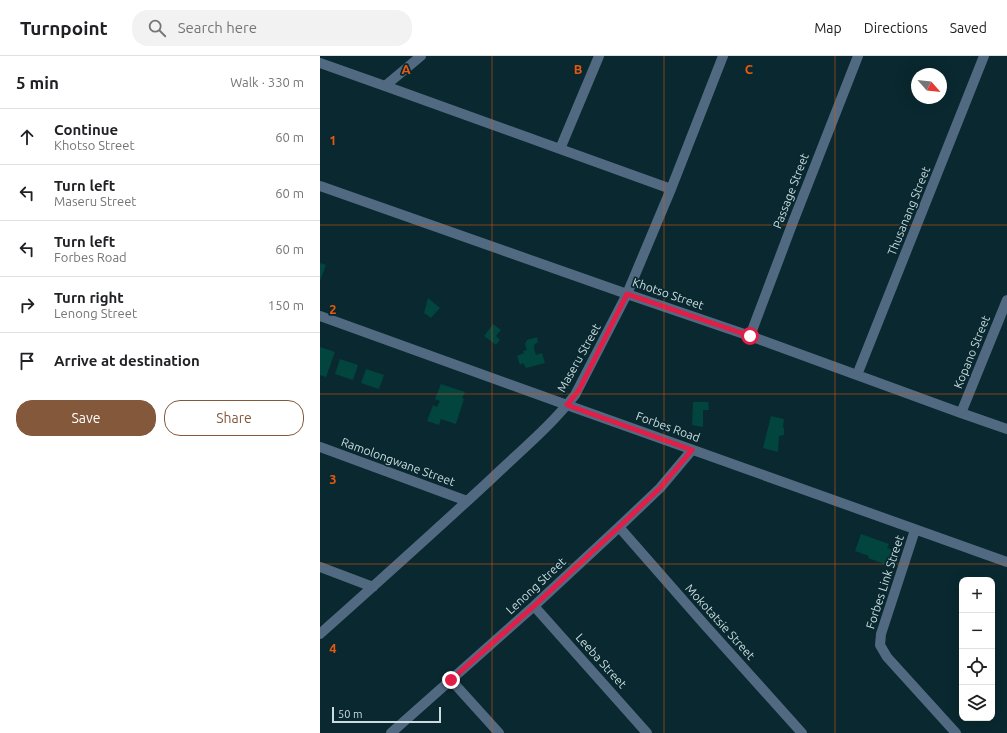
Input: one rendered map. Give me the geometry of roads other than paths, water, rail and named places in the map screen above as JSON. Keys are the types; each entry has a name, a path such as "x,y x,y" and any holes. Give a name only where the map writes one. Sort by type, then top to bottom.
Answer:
{"street":[{"path":"385,86 421,56"},
{"path":"560,149 598,56"},
{"name":"Maseru Street","path":"320,634 548,426 579,390 627,294 671,189 723,56"},
{"name":"Passage Street","path":"750,336 858,56"},
{"name":"Thusanang Street","path":"857,375 984,56"},
{"path":"320,63 671,189"},
{"name":"Khotso Street","path":"320,186 750,336 1007,429"},
{"name":"Kopano Street","path":"961,413 1007,300"},
{"name":"Forbes Road","path":"320,316 1007,562"},
{"name":"Ramolongwane Street","path":"320,447 467,501"},
{"name":"Lenong Street","path":"390,733 534,606 619,527 660,488 692,450"},
{"name":"Mokotatsie Street","path":"619,527 698,618 802,733"},
{"name":"Forbes Link Street","path":"915,530 881,634 880,645 887,657 956,733"},
{"path":"320,567 373,586"},
{"name":"Leeba Street","path":"534,606 648,733"},
{"path":"451,680 499,733"}]}
